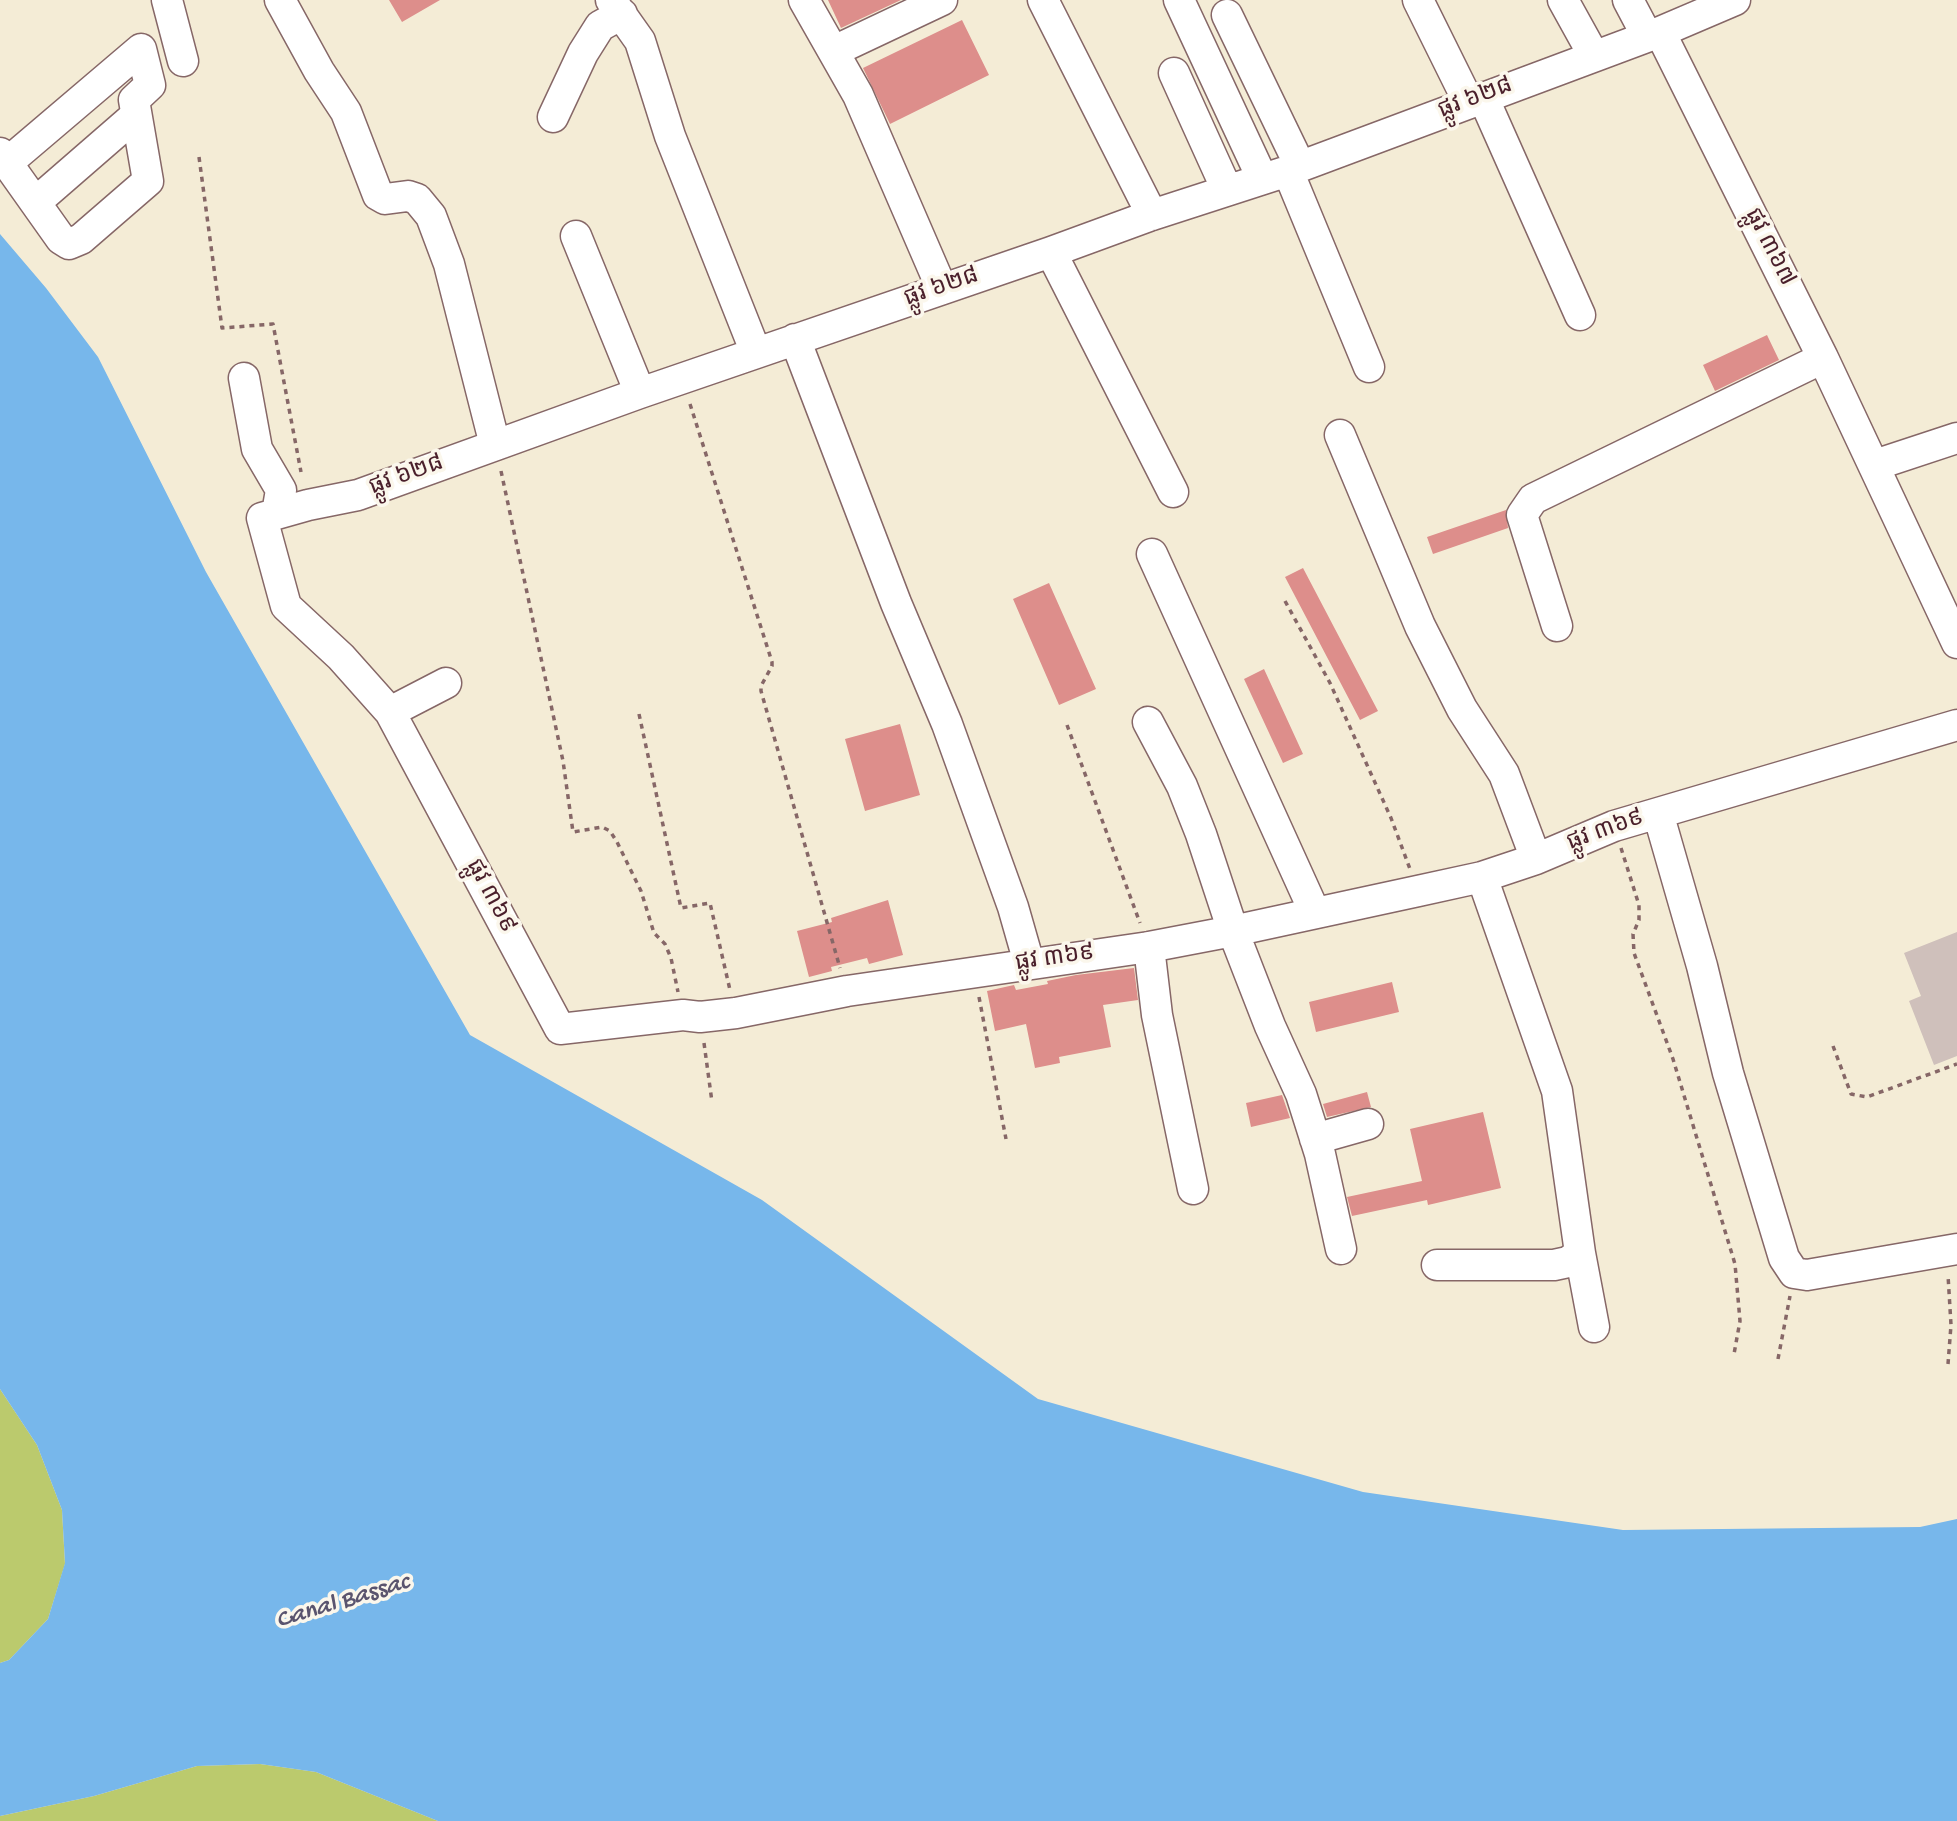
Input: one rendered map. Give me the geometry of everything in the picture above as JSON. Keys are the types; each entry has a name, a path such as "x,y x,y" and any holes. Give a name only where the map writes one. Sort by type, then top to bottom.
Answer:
{"street":[{"path":"167,0 183,61"},
{"path":"280,0 319,71 346,112 378,195 385,199 408,196 417,199 432,216 449,264 495,444"},
{"path":"804,0 858,95 942,289"},
{"path":"834,51 942,0"},
{"path":"1043,0 1152,215"},
{"path":"1179,0 1283,172"},
{"path":"1418,0 1476,100 1580,315"},
{"path":"1563,0 1594,56"},
{"name":"ផ្លូវ ៣៦៧","path":"1628,0 1653,34 1823,358 1957,643"},
{"name":"ផ្លូវ ៦២៨","path":"277,513 358,495 682,378 1283,172 1653,34 1735,0"},
{"path":"553,117 583,53 616,7 640,41 670,136 756,354"},
{"path":"1227,15 1283,172 1369,367"},
{"path":"141,49 150,85 134,100 135,116 149,174 148,181 81,239 69,244 61,239 4,158 141,49"},
{"path":"1174,73 1227,190"},
{"path":"36,202 135,116"},
{"path":"576,236 640,393"},
{"path":"1051,252 1173,492"},
{"path":"795,339 896,603 947,724 1013,907 1029,963"},
{"path":"1557,626 1522,515 1533,499 1823,358"},
{"path":"244,378 257,449 281,490 277,513"},
{"path":"1340,435 1420,626 1462,709 1504,774 1536,859"},
{"path":"1875,466 1957,438"},
{"name":"ផ្លូវ ៣៦៩","path":"277,513 262,518 286,606 341,657 390,712 560,1029 736,1013 847,990 1149,947 1418,891 1482,877 1536,859 1614,826 1957,724"},
{"path":"1152,554 1315,913"},
{"path":"390,712 446,683"},
{"path":"1148,722 1182,786 1233,931 1270,1026 1301,1094 1315,1139 1341,1249"},
{"path":"1658,813 1702,966 1728,1073 1784,1258 1794,1273 1823,1273 1952,1250"},
{"path":"1482,877 1557,1091 1580,1253 1594,1327"},
{"path":"1149,947 1157,1015 1193,1189"},
{"path":"1315,1139 1368,1124"},
{"path":"1437,1265 1554,1265 1568,1262 1580,1253"}],"path":[{"path":"199,157 222,328 273,324 308,505"},
{"path":"682,378 772,662 761,691 847,990"},
{"path":"495,444 563,761 573,832 602,827 610,831 617,842 641,891 654,933 665,944 671,958 691,1016 712,1102"},
{"path":"1286,601 1330,683 1391,818 1418,891"},
{"path":"639,715 681,908 710,903 736,1013"},
{"path":"1066,725 1149,947"},
{"path":"1614,826 1639,905 1639,920 1633,934 1634,953 1673,1059 1735,1264 1740,1321 1734,1354"},
{"path":"974,970 1006,1139"},
{"path":"1833,1046 1851,1094 1867,1097 1957,1064"},
{"path":"1948,1364 1952,1250"},
{"path":"1778,1359 1794,1273"}],"shaded area":[{"path":"1957,932 1957,1056 1934,1065 1909,1001 1921,996 1904,953"}],"green space":[{"path":"0,1389 37,1445 62,1510 65,1564 48,1619 9,1660 0,1663"},
{"path":"260,1764 316,1772 438,1821 0,1821 0,1816 94,1796 197,1766"}],"water":[{"name":"Canal Bassac","path":"0,234 46,288 98,357 206,572 470,1035 762,1200 1038,1399 1363,1492 1623,1530 1920,1527 1957,1519 1957,1821 438,1821 316,1772 260,1764 197,1766 94,1796 0,1816 0,1663 9,1660 48,1619 65,1563 62,1510 37,1445 0,1389"}],"building":[{"path":"389,0 440,0 402,22"},
{"path":"828,0 901,0 841,28"},
{"path":"962,20 989,75 890,124 863,68"},
{"path":"1767,335 1779,360 1715,391 1703,365"},
{"path":"1506,510 1508,528 1433,554 1427,537"},
{"path":"1303,568 1378,711 1360,720 1285,577"},
{"path":"1049,583 1096,689 1059,705 1013,599"},
{"path":"1264,669 1303,754 1283,763 1244,679"},
{"path":"900,724 920,795 865,811 845,739"},
{"path":"888,900 903,955 869,964 867,958 831,967 832,971 809,977 797,931 832,922 831,918"},
{"path":"1134,968 1138,1000 1103,1005 1111,1047 1059,1057 1060,1063 1035,1068 1026,1024 995,1031 987,991 1014,985 1016,990 1076,975"},
{"path":"1392,982 1399,1012 1316,1032 1309,1002"},
{"path":"1367,1092 1371,1107 1327,1117 1323,1104"},
{"path":"1282,1095 1290,1118 1251,1127 1246,1103"},
{"path":"1483,1112 1501,1188 1428,1205 1427,1200 1352,1216 1347,1197 1422,1181 1410,1129"}]}
